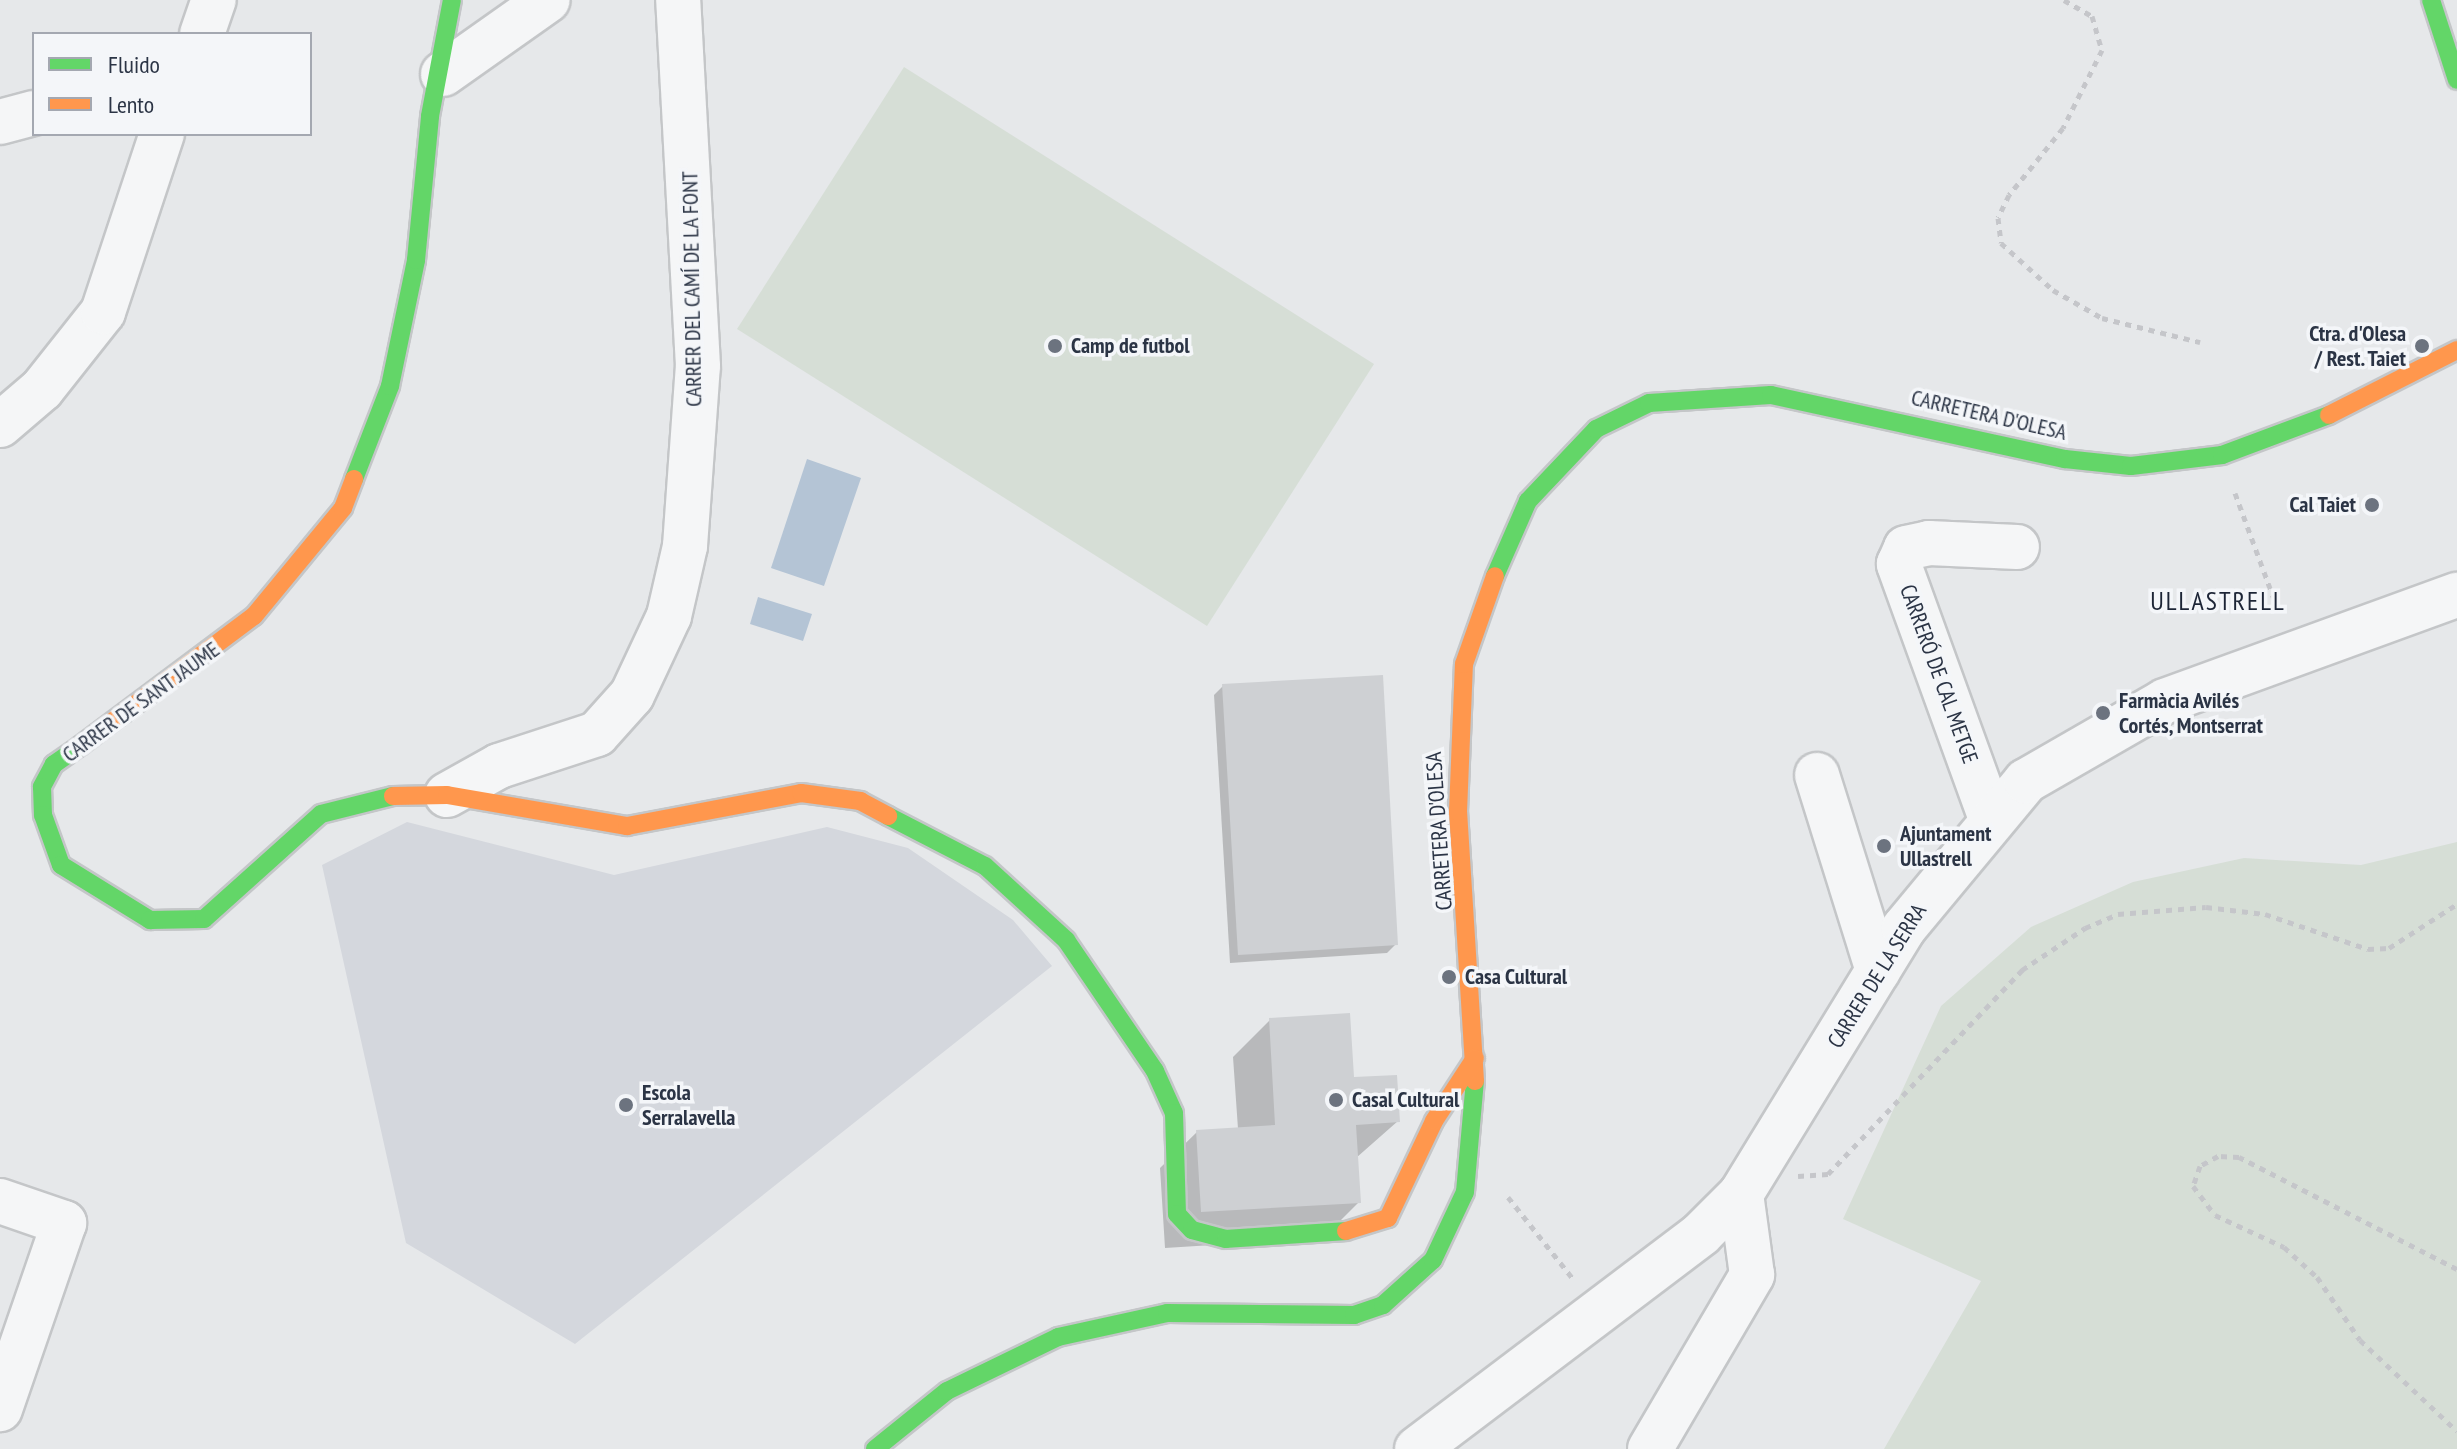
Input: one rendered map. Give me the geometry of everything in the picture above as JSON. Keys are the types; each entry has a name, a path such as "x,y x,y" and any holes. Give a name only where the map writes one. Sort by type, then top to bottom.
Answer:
{"street":[{"path":"203,32 214,0"},
{"name":"CARRER DE SANT JAUME","path":"452,0 443,74 430,116 416,260 390,386 343,508 254,616 195,667 54,764 42,787 47,841 61,865 150,920 178,924 204,919 321,814 398,795 447,795 627,826 801,793 860,801 917,826 1026,897 1066,940 1155,1071 1174,1113 1177,1214 1192,1230 1215,1236 1300,1237 1364,1230 1388,1218 1434,1121 1475,1058"},
{"path":"443,74 548,0"},
{"path":"2431,0 2457,80"},
{"name":"CARRER DEL CAMÍ DE LA FONT","path":"447,795 499,766 597,734 632,695 669,616 685,546 698,366 674,1"},
{"path":"0,122 32,114"},
{"path":"0,425 51,379 103,312 161,136"},
{"name":"CARRETERA D'OLESA","path":"875,1449 947,1391 1058,1337 1167,1313 1354,1315 1383,1305 1433,1260 1452,1230 1472,1152 1475,1058 1458,812 1464,664 1478,613 1528,501 1596,429 1649,403 1758,395 1864,410 2108,465 2222,455 2374,396 2457,350"},
{"name":"CARRERÓ DE CAL METGE","path":"1990,816 1899,564 1906,548 1929,543 2017,547"},
{"name":"CARRER DE LA SERRA","path":"1417,1449 1600,1312 1752,1179 1878,971 1990,816 2026,781 2165,701 2457,595"},
{"path":"1817,775 1878,971"},
{"path":"1650,1449 1752,1275 1752,1179"},
{"path":"0,1201 64,1223 0,1409"}],"path":[{"path":"2064,0 2092,16 2102,50 2070,117 2009,195 1998,218 2001,243 2053,290 2102,318 2200,342"},
{"path":"2222,455 2296,653"},
{"path":"1752,1179 1811,1180 1828,1174 2022,970 2118,914 2206,907 2265,914 2368,949 2389,948 2457,904"},
{"path":"1472,1152 1600,1312"},
{"path":"2457,1269 2239,1157 2218,1156 2200,1166 2193,1186 2215,1215 2284,1247 2317,1277 2360,1340 2457,1431"}],"shaded area":[{"name":"Camp de futbol","path":"904,67 1374,364 1207,626 737,329"},
{"name":"Escola Serralavella","path":"407,822 614,875 827,827 908,848 1013,920 1052,966 575,1344 406,1243 322,865"},
{"path":"2457,842 2457,1449 1884,1449 1981,1281 1843,1219 1941,1006 2031,927 2133,882 2244,858 2361,865"}],"water":[{"path":"807,459 861,478 824,586 771,568"},
{"path":"758,597 812,614 803,641 750,624"}],"building":[{"path":"1383,675 1398,945 1238,955 1222,684"},
{"name":"Casal Cultural","path":"1350,1013 1354,1077 1397,1075 1400,1122 1356,1125 1361,1203 1201,1212 1196,1130 1275,1125 1269,1018"}],"traffic: fast":[{"path":"354,479 390,386 416,260 430,116 452,0"},
{"path":"2431,0 2457,80"},
{"path":"1495,576 1528,501 1596,429 1649,403 1771,395 2065,459 2131,466 2222,455 2329,415"},
{"path":"80,746 54,764 42,787 43,815 61,865 150,920 204,919 321,814 393,796"},
{"path":"888,816 985,866 1066,940 1155,1071 1174,1113 1177,1214 1192,1230 1226,1239 1346,1231"},
{"path":"875,1449 947,1391 1058,1337 1167,1313 1354,1315 1383,1305 1433,1260 1465,1192 1475,1081"}],"traffic: slow":[{"path":"2329,415 2457,350"},
{"path":"80,746 254,616 343,508 354,479"},
{"path":"1475,1081 1458,812 1464,664 1495,576"},
{"path":"393,796 447,795 627,826 801,793 860,801 888,816"},
{"path":"1346,1231 1388,1218 1434,1121 1475,1058"}],"place":[{"name":"Camp de futbol","path":"1055,346"},
{"name":"Ctra. d'Olesa / Rest. Taiet","path":"2422,346"},
{"name":"Cal Taiet","path":"2372,505"},
{"name":"Farmàcia Avilés Cortés, Montserrat","path":"2103,713"},
{"name":"Ajuntament Ullastrell","path":"1884,846"},
{"name":"Casa Cultural","path":"1449,977"},
{"name":"Casal Cultural","path":"1336,1100"},
{"name":"Escola Serralavella","path":"626,1105"}],"district":[{"name":"ULLASTRELL","path":"2218,601"}]}
